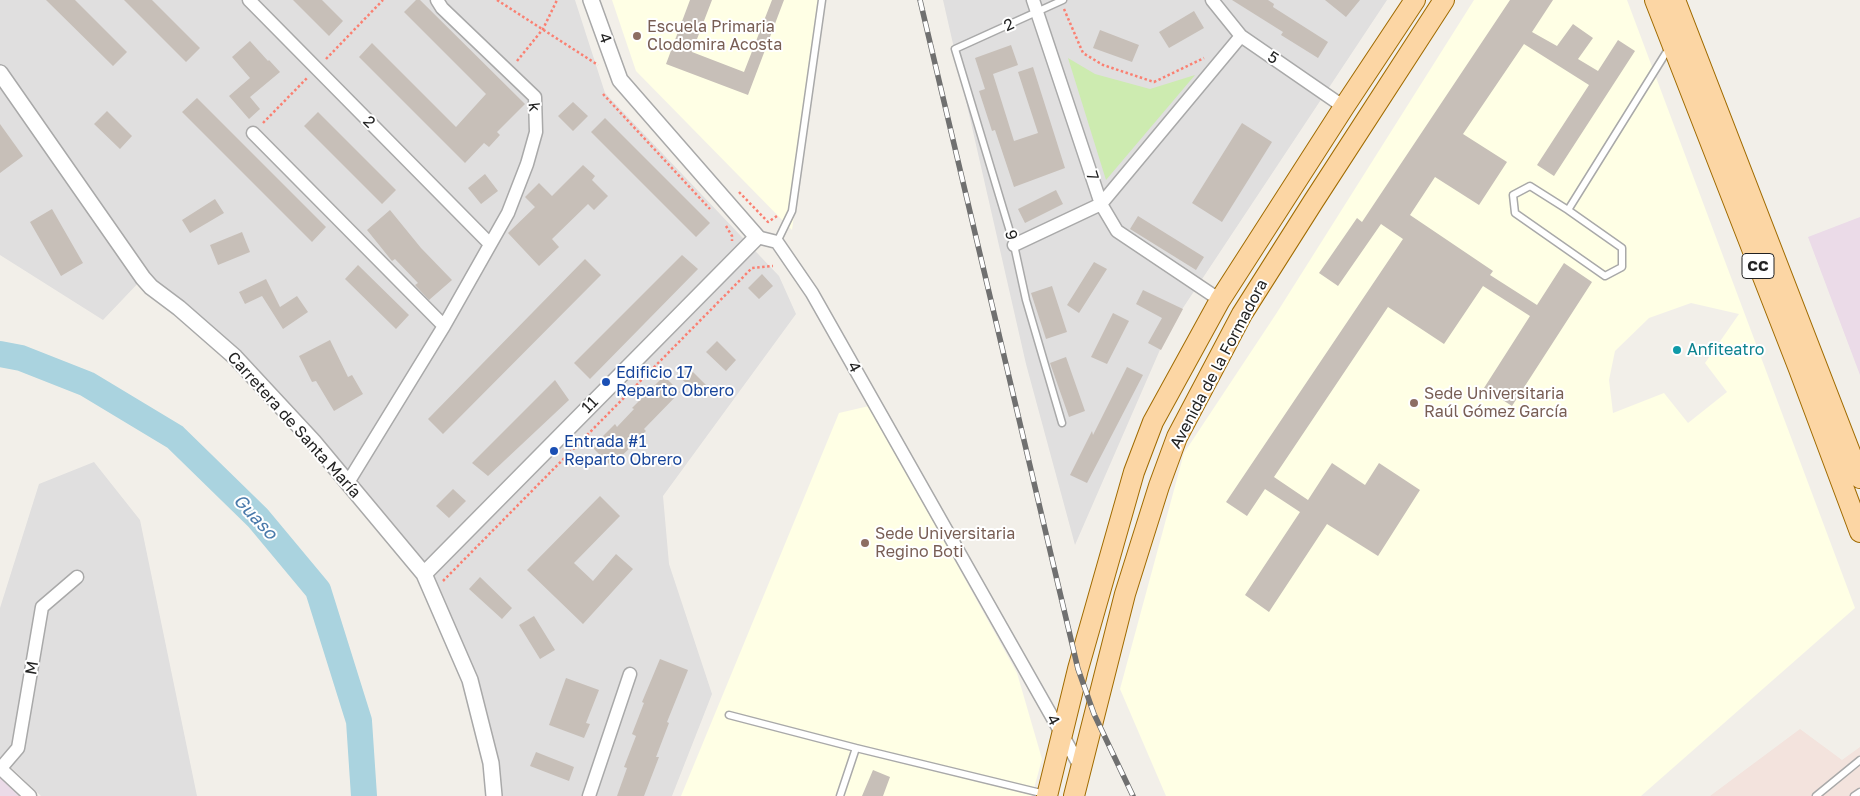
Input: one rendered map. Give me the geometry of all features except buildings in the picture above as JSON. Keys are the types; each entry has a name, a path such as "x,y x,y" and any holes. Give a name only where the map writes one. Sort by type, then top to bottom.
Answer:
{"main road":[{"name":"Avenida de la Formadora","path":"1048,796 1078,669 1134,472 1152,422 1220,300 1415,0"},
{"name":"Avenida de la Formadora","path":"1074,796 1125,594 1177,436 1242,314 1444,0"},
{"name":"CC","path":"1655,0 1680,40 1860,478"},
{"name":"CC","path":"1675,0 1680,40 1860,532"}],"street":[{"name":"2","path":"249,0 490,244"},
{"name":"k","path":"347,484 444,326 508,212 527,164 536,132 535,97 442,8 437,0"},
{"name":"4","path":"591,0 620,80 757,237"},
{"name":"5","path":"1212,0 1240,36 1344,107"},
{"name":"7","path":"1036,6 1102,204 1117,231 1220,300"},
{"path":"1014,245 1102,204 1240,36"},
{"name":"Carretera de Santa María","path":"0,72 143,278 151,287 179,308 235,357 313,441 424,574 470,680 491,763 494,796"},
{"path":"254,133 444,326"},
{"path":"757,237 777,242"},
{"name":"11","path":"424,574 757,237"},
{"name":"4","path":"777,242 812,293 1081,768"},
{"name":"M","path":"0,768 18,748 42,607 78,576"},
{"path":"590,796 630,674"},
{"path":"0,768 30,796"}],"lane":[{"path":"777,242 792,211 822,0"},
{"name":"2","path":"955,49 1036,6 1062,1"},
{"path":"1568,210 1680,40"},
{"name":"9","path":"955,49 1014,245 1026,300 1062,423"},
{"path":"1530,186 1568,210 1622,248 1622,267 1605,276 1515,213 1513,195 1530,186"},
{"path":"729,715 1048,796"},
{"path":"840,796 856,748"},
{"path":"1816,796 1860,760"},
{"path":"1854,796 1860,792"}],"path":[{"path":"254,133 383,0"},
{"path":"497,0 620,80"},
{"path":"509,72 543,29 557,0"},
{"path":"1062,1 1083,53 1103,65 1154,82 1207,57"},
{"path":"603,94 710,208"},
{"path":"724,223 732,236 732,248"},
{"path":"432,592 752,268 773,266"}],"shaded area":[{"path":"0,0 575,0 605,93 779,276 796,314 663,496 669,564 712,694 672,796 494,796 470,680 424,574 313,441 143,278 103,320 0,255"},
{"path":"612,0 823,0 792,230 636,71"},
{"path":"943,0 1387,0 1169,329 1075,545 1026,364"},
{"name":"Sede Universitaria Raúl Gómez García","path":"1474,0 1627,0 1855,608 1641,796 1166,796 1120,689 1184,453 1276,314","holes":["1691,303 1739,314 1705,363 1727,392 1688,423 1664,393 1613,413 1609,380 1615,351 1649,318"]},
{"path":"1860,217 1860,375 1808,237"},
{"name":"Sede Universitaria Regino Boti","path":"869,406 1017,673 1042,759 1032,796 681,796 839,413"},
{"path":"94,462 140,520 197,796 41,796 0,757 0,608 39,484"},
{"path":"1800,729 1842,760 1860,747 1860,796 1710,796"},
{"path":"0,777 19,796 0,796"}],"green space":[{"path":"1068,58 1095,74 1150,89 1195,75 1106,180"}],"waterway":[{"name":"Guaso","path":"0,354 21,358 87,384 175,437 258,518 318,590 359,721 364,796"}],"railway":[{"path":"920,0 1078,669 1094,714 1133,796"}],"place":[{"name":"Escuela Primaria Clodomira Acosta","path":"637,36"},
{"name":"Anfiteatro","path":"1677,350"},
{"name":"Edificio 17 Reparto Obrero","path":"606,382"},
{"name":"Sede Universitaria Raúl Gómez García","path":"1414,403"},
{"name":"Entrada #1 Reparto Obrero","path":"554,451"},
{"name":"Sede Universitaria Regino Boti","path":"865,543"}]}
